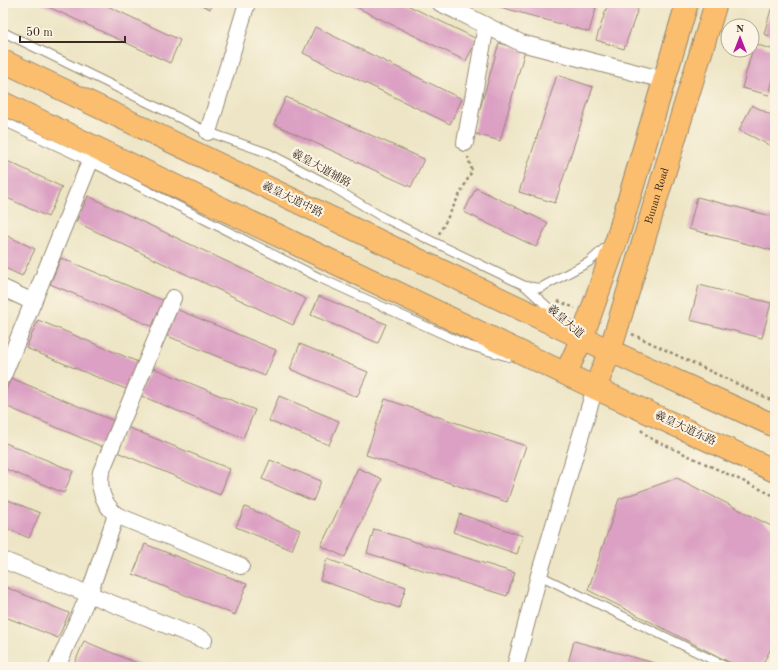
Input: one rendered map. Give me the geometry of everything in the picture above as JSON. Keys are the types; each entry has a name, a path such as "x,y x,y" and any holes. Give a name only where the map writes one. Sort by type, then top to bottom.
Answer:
{"main road":[{"path":"566,373 582,338 618,236 687,3"},
{"name":"Bunan Road","path":"595,388 610,351 716,3"},
{"name":"羲皇大道中路","path":"3,61 582,338"},
{"path":"3,103 92,154 566,373 595,388"},
{"name":"羲皇大道","path":"582,338 610,351"},
{"path":"610,351 775,426"},
{"name":"羲皇大道东路","path":"595,388 775,471"}],"street":[{"path":"208,132 247,3"},
{"path":"440,3 458,7 486,26 522,43 664,80"},
{"path":"465,143 486,26"},
{"path":"3,376 92,154"},
{"path":"3,288 33,302"},
{"path":"173,298 101,472 101,495 105,503 116,515 241,566"},
{"path":"515,667 539,575 595,388"},
{"path":"57,667 89,594 116,515"},
{"path":"3,560 204,640"}],"lane":[{"name":"羲皇大道辅路","path":"3,32 208,132 268,154 326,183 382,217 525,286 540,288 589,262 618,236"},
{"path":"3,121 92,154"},
{"name":"羲皇大道","path":"525,286 582,338"},
{"path":"539,575 727,667"}],"path":[{"path":"434,242 472,171 465,143"},
{"path":"554,299 590,315"},
{"path":"617,327 775,402"}],"building":[{"path":"40,3 101,3 180,40 170,63"},
{"path":"197,3 213,3 210,9"},
{"path":"348,3 403,3 477,39 466,61"},
{"path":"486,3 577,3 596,8 589,32"},
{"path":"608,3 640,3 624,49 596,40"},
{"path":"772,6 775,7 775,38 764,34"},
{"path":"315,27 462,99 450,124 303,53"},
{"path":"499,43 525,50 500,141 473,133"},
{"path":"760,46 775,50 775,71 769,95 742,88 750,58 760,58"},
{"path":"557,75 593,87 555,203 519,192"},
{"path":"286,97 424,159 411,187 274,124"},
{"path":"752,105 775,117 775,148 739,130"},
{"path":"3,159 62,187 48,217 3,196"},
{"path":"476,188 548,223 536,247 464,212"},
{"path":"88,196 306,299 293,325 76,222"},
{"path":"697,197 775,217 775,251 689,229"},
{"path":"3,234 35,249 22,276 3,267"},
{"path":"61,258 167,302 156,328 50,284"},
{"path":"699,285 771,303 762,338 690,320"},
{"path":"319,296 386,324 378,343 311,315"},
{"path":"176,309 276,350 265,376 165,335"},
{"path":"38,320 138,362 126,389 26,348"},
{"path":"300,344 368,372 357,397 290,369"},
{"path":"151,367 255,410 243,438 139,395"},
{"path":"11,378 114,421 103,447 3,405 3,398"},
{"path":"279,396 339,421 329,445 269,421"},
{"path":"385,399 526,446 507,502 366,455"},
{"path":"127,427 230,469 220,495 117,452"},
{"path":"3,442 73,471 64,493 3,468"},
{"path":"270,460 321,481 313,501 262,479"},
{"path":"358,468 382,479 345,557 321,546"},
{"path":"677,478 775,528 775,641 761,667 739,667 588,590 619,499"},
{"path":"3,498 40,513 29,538 3,527"},
{"path":"245,507 300,530 292,550 236,527"},
{"path":"460,514 523,536 517,554 453,532"},
{"path":"374,529 515,573 507,596 367,553"},
{"path":"145,544 247,584 235,615 133,574"},
{"path":"327,559 406,587 399,608 320,580"},
{"path":"3,586 69,613 58,638 3,616"},
{"path":"84,641 146,667 73,667"},
{"path":"574,641 669,667 567,667"}]}
